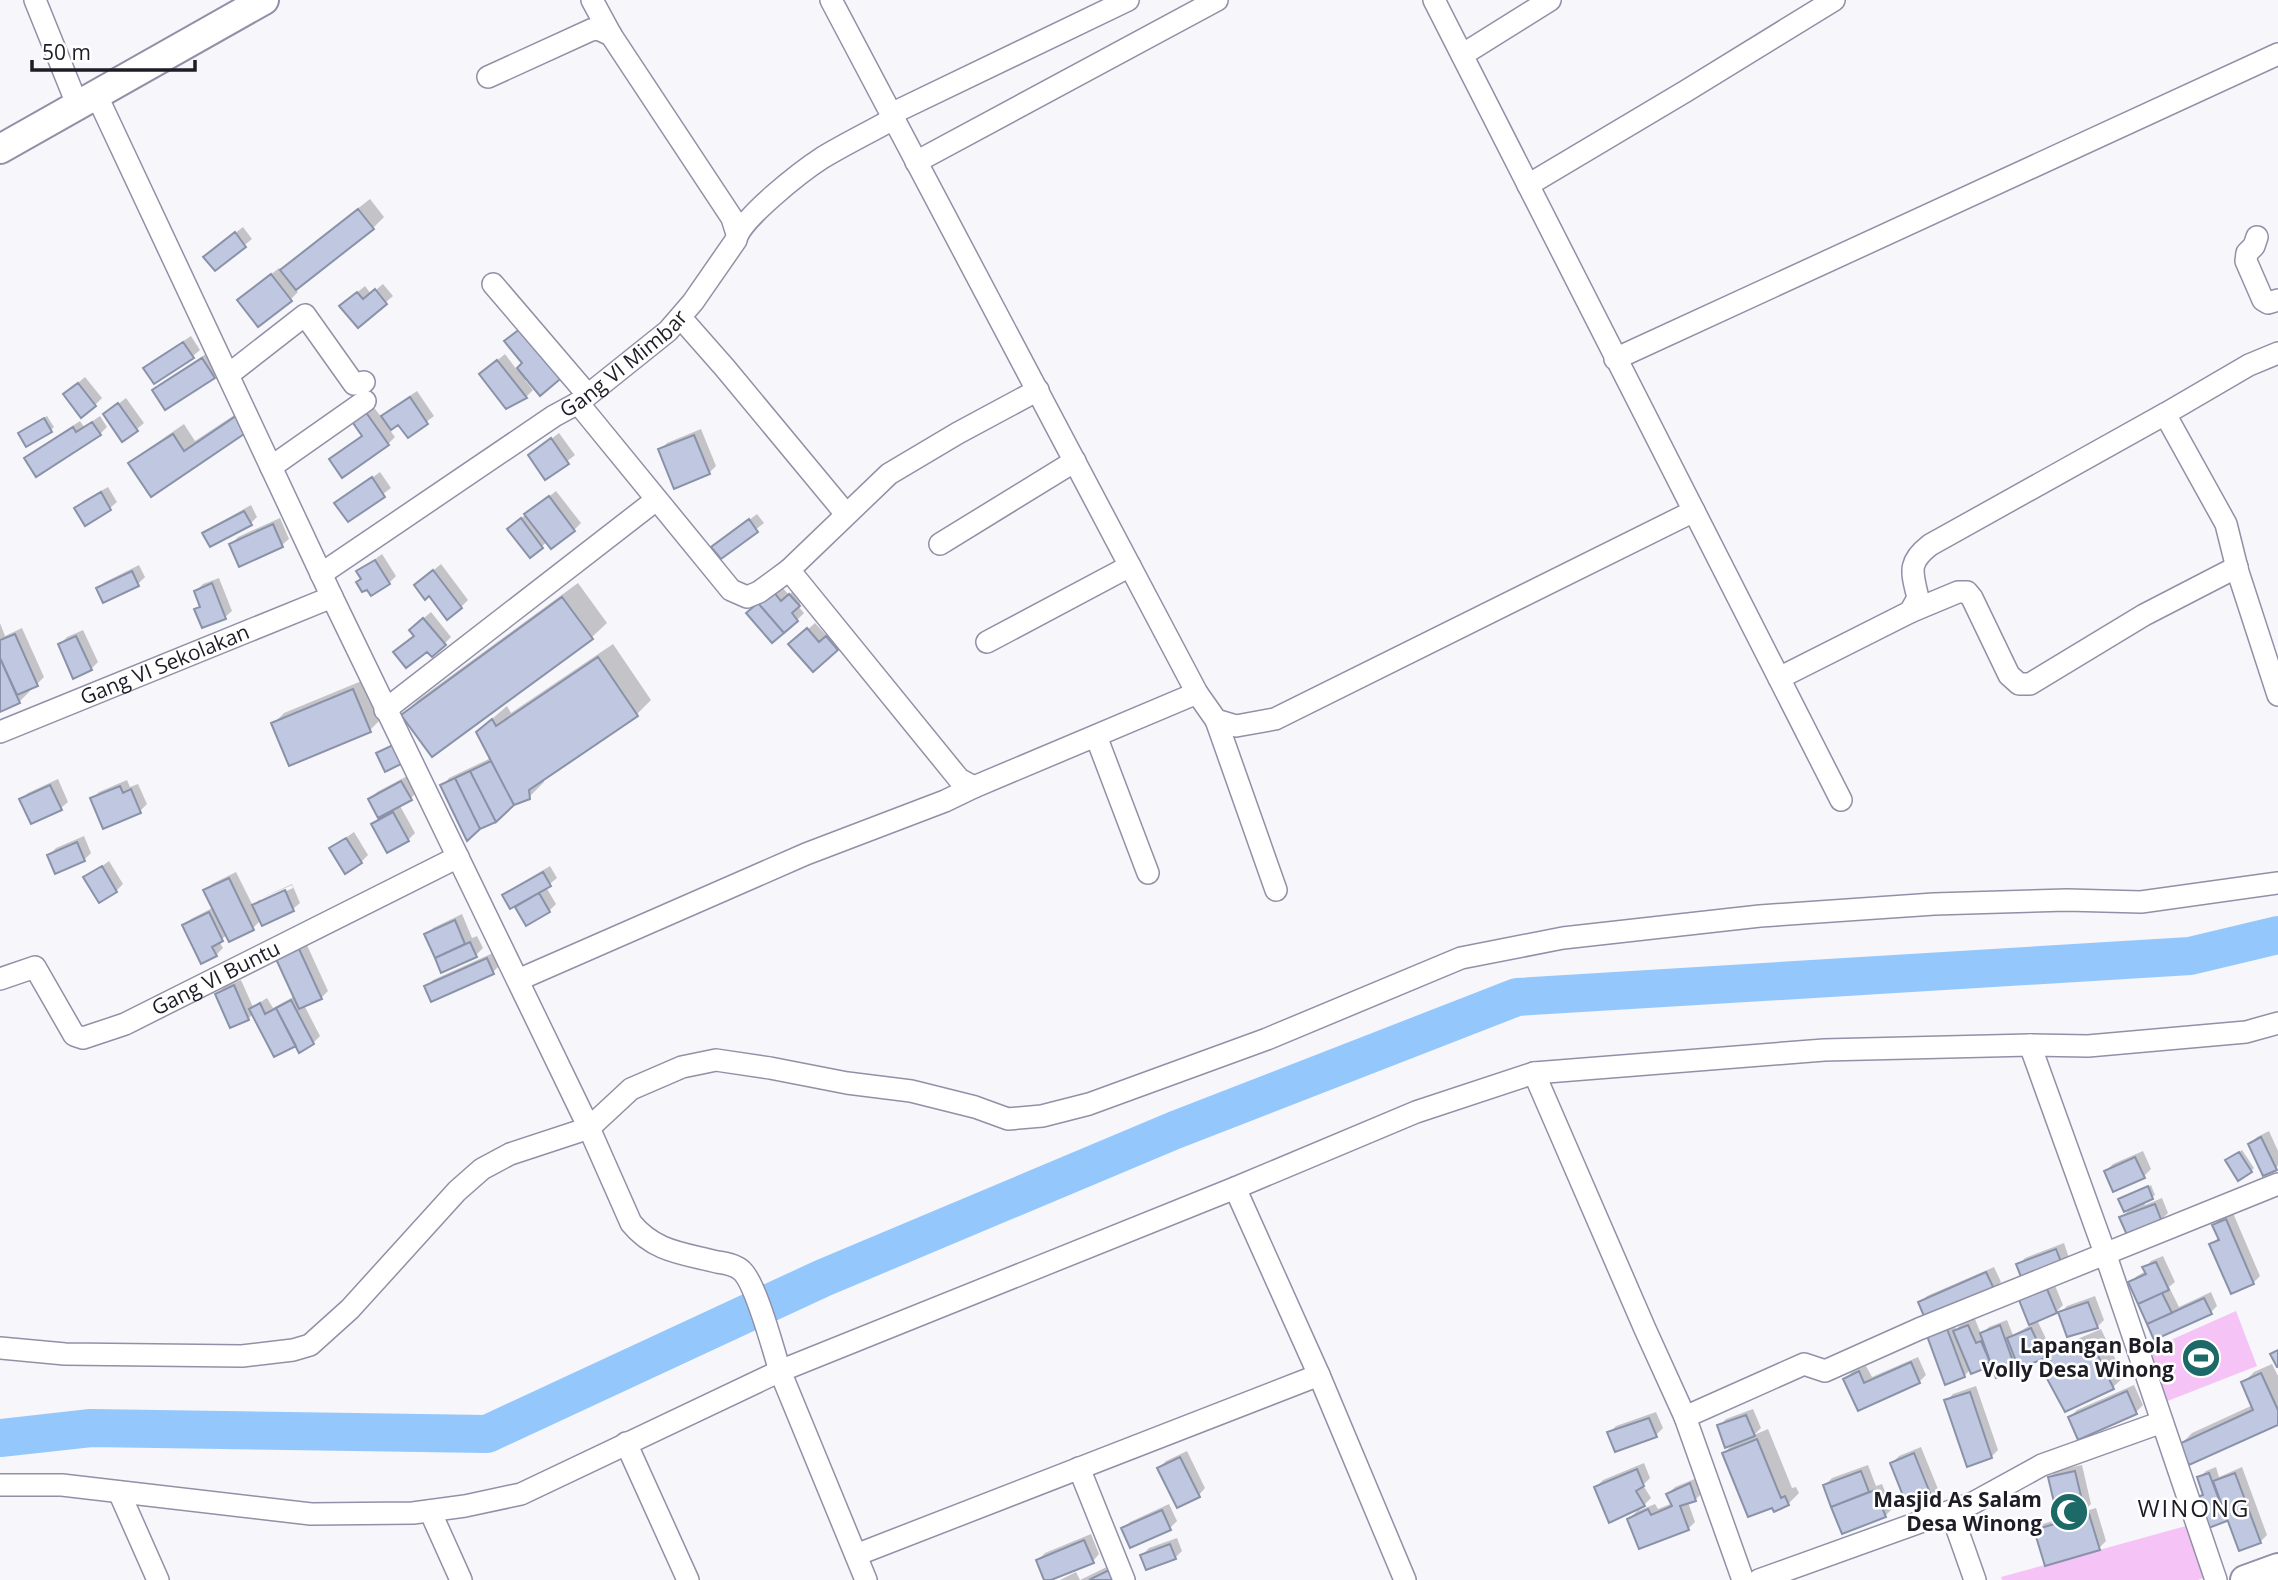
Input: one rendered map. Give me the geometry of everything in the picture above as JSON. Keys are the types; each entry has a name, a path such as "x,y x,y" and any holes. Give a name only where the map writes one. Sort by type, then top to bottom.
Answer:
{"street":[{"path":"36,0 228,375 385,710 589,1128 631,1223 641,1235 663,1249 740,1269 752,1286 780,1371 866,1580"},
{"path":"0,149 264,0"},
{"path":"592,0 611,35 732,218 737,233"},
{"name":"Gang VI Mimbar","path":"321,574 583,398 668,331 681,318 736,240 737,233 760,207 820,159 892,117 1128,0"},
{"path":"916,162 1217,0"},
{"path":"1433,0 1841,800"},
{"path":"1462,55 1550,0"},
{"path":"1528,185 1834,0"},
{"path":"840,3 892,117 1197,693 1216,720 1276,890"},
{"path":"488,77 591,30 598,29 611,35"},
{"path":"1615,359 2278,54"},
{"path":"2257,237 2254,246 2247,253 2246,261 2263,300 2268,303 2278,300"},
{"path":"493,284 583,398 656,500 731,590 747,597 759,592 789,570 889,474 1038,390"},
{"path":"228,375 306,315 354,384 364,392 271,467"},
{"path":"681,318 846,514"},
{"path":"1910,612 1917,598 1912,569 1917,555 1930,545 2249,365 2278,353"},
{"path":"2165,414 2227,524 2237,567 2278,695"},
{"path":"940,544 1075,461"},
{"path":"385,710 656,500"},
{"path":"1216,720 1236,726 1275,719 1694,512"},
{"path":"987,642 1130,566"},
{"path":"1779,678 1910,612 1958,592 1967,592 2009,675 2019,684 2031,684 2144,615 2237,567"},
{"path":"789,570 959,779 974,787"},
{"name":"Gang VI Sekolakan","path":"0,732 331,597"},
{"path":"518,980 806,854 944,801 1197,693"},
{"path":"1096,736 1148,873"},
{"name":"Gang VI Buntu","path":"0,979 35,967 74,1035 83,1038 125,1024 458,856"},
{"path":"0,1348 65,1354 242,1356 293,1350 310,1345 350,1309 457,1191 482,1169 510,1154 589,1128 632,1089 682,1067 716,1060 847,1083 911,1091 975,1107 1008,1119 1042,1116 1089,1104 1267,1039 1461,958 1563,938 1760,916 1934,904 2141,902 2278,883"},
{"path":"0,1485 62,1485 310,1514 413,1513 465,1506 521,1494 780,1371 1235,1188 1416,1112 1534,1073 1824,1050 2088,1045 2246,1032 2278,1023"},
{"path":"2030,1045 2105,1253 2216,1580"},
{"path":"1534,1073 1644,1329 1685,1417 1743,1580"},
{"path":"1685,1417 1804,1364 1825,1371 1919,1329 2278,1184"},
{"path":"1235,1188 1319,1374 1405,1580"},
{"path":"856,1555 1319,1374"},
{"path":"1759,1580 1951,1512 2042,1465 2162,1422"},
{"path":"626,1443 688,1580"},
{"path":"1079,1468 1124,1580"},
{"path":"119,1492 158,1580"},
{"path":"430,1511 461,1580"},
{"path":"1951,1512 1975,1580"},
{"path":"2245,1580 2278,1568"}],"shaded area":[{"name":"Lapangan Bola Volly Desa Winong","path":"2236,1311 2257,1366 2165,1402 2146,1351"},
{"path":"2186,1526 2206,1577 2198,1580 2002,1580 2001,1577"}],"building":[{"path":"358,209 374,229 296,290 280,270"},
{"path":"235,232 246,247 215,271 203,257"},
{"path":"271,274 292,301 258,327 237,300"},
{"path":"375,289 387,304 358,328 339,306 357,292 363,299"},
{"path":"521,328 565,375 540,396 517,368 522,363 504,341"},
{"path":"183,342 194,358 154,384 143,368"},
{"path":"202,358 215,378 165,410 152,390"},
{"path":"497,360 527,398 506,409 479,374"},
{"path":"78,383 96,406 81,418 63,394"},
{"path":"410,397 428,424 408,438 398,425 391,430 381,416"},
{"path":"118,403 138,431 122,442 103,414"},
{"path":"365,411 389,445 342,478 329,459 362,436 351,420"},
{"path":"236,416 247,432 151,497 128,463 173,434 184,451"},
{"path":"44,418 52,432 26,447 18,433"},
{"path":"92,422 101,435 36,477 24,458 73,427 76,432"},
{"path":"694,435 710,474 674,489 658,449"},
{"path":"551,438 569,464 545,480 528,455"},
{"path":"372,477 385,497 348,522 334,503"},
{"path":"101,492 111,510 85,526 74,508"},
{"path":"549,496 575,531 551,549 524,514"},
{"path":"244,511 252,525 210,547 202,533"},
{"path":"521,518 543,548 530,558 507,529"},
{"path":"749,519 758,532 721,559 711,547"},
{"path":"273,524 283,547 239,567 229,544"},
{"path":"375,560 390,584 371,596 367,590 362,592 356,582 361,579 356,571"},
{"path":"433,570 462,608 447,620 429,596 425,600 414,585"},
{"path":"132,571 139,586 103,603 96,588"},
{"path":"212,583 226,619 202,628 194,609 200,607 194,591"},
{"path":"773,591 781,601 789,594 800,606 792,613 798,621 784,633 758,603"},
{"path":"562,597 593,639 432,757 401,715"},
{"path":"758,603 784,633 772,643 746,613"},
{"path":"423,618 446,645 432,657 427,652 406,668 393,652 414,636 409,630"},
{"path":"807,628 819,642 826,636 838,650 813,672 788,644"},
{"path":"15,634 38,686 17,695 0,658 0,640"},
{"path":"76,636 92,670 73,679 58,644"},
{"path":"598,657 638,716 529,790 530,799 514,805 476,732 492,719 496,726"},
{"path":"0,658 20,703 0,712"},
{"path":"353,689 371,732 289,766 271,723"},
{"path":"395,744 403,763 385,772 376,753"},
{"path":"491,761 514,805 496,822 470,771"},
{"path":"470,771 496,822 480,829 455,778"},
{"path":"455,778 480,829 467,841 440,785"},
{"path":"401,781 412,800 378,818 368,799"},
{"path":"50,785 62,810 31,824 19,799"},
{"path":"120,786 123,793 131,789 141,813 103,829 90,798"},
{"path":"393,812 409,841 387,853 371,824"},
{"path":"346,838 362,863 345,874 329,848"},
{"path":"77,842 85,861 55,874 47,855"},
{"path":"102,866 117,892 99,903 83,877"},
{"path":"543,872 551,886 510,909 502,895"},
{"path":"229,878 254,930 229,942 203,890"},
{"path":"285,890 294,911 262,926 252,905"},
{"path":"539,893 550,912 526,926 515,907"},
{"path":"209,912 223,941 212,947 217,956 201,964 182,925"},
{"path":"455,920 465,944 435,958 424,934"},
{"path":"470,942 477,957 441,973 435,958"},
{"path":"299,949 322,999 299,1009 276,959"},
{"path":"487,958 494,974 431,1002 424,986"},
{"path":"234,985 249,1020 230,1028 215,994"},
{"path":"291,1000 314,1044 299,1053 276,1008"},
{"path":"260,1003 265,1014 276,1008 296,1046 274,1057 249,1009"},
{"path":"2261,1137 2277,1170 2263,1176 2248,1144"},
{"path":"2239,1152 2252,1172 2238,1181 2225,1160"},
{"path":"2135,1157 2145,1178 2113,1192 2104,1171"},
{"path":"2148,1186 2153,1199 2124,1212 2118,1199"},
{"path":"2155,1204 2162,1222 2127,1235 2119,1217"},
{"path":"2226,1219 2254,1284 2231,1294 2209,1244 2219,1240 2212,1225"},
{"path":"2056,1249 2063,1267 2023,1282 2016,1264"},
{"path":"2156,1262 2169,1290 2138,1304 2128,1282 2146,1274 2142,1267"},
{"path":"1986,1272 1995,1291 1926,1321 1918,1302"},
{"path":"2047,1289 2057,1313 2029,1325 2019,1300"},
{"path":"2162,1293 2172,1313 2147,1324 2138,1304"},
{"path":"2204,1298 2212,1314 2154,1340 2147,1324"},
{"path":"2088,1302 2098,1328 2067,1337 2058,1312"},
{"path":"1968,1325 1976,1343 1981,1341 1990,1362 1984,1365 1986,1368 1971,1374 1953,1331"},
{"path":"2000,1325 2016,1370 1996,1378 1980,1333"},
{"path":"1946,1326 1965,1377 1945,1385 1926,1333"},
{"path":"2031,1328 2045,1358 2019,1369 2007,1338"},
{"path":"2090,1339 2114,1389 2065,1412 2045,1375 2055,1370 2048,1356"},
{"path":"2278,1350 2278,1367 2277,1367 2270,1354"},
{"path":"1911,1362 1920,1383 1858,1411 1843,1379 1859,1371 1864,1383"},
{"path":"2261,1373 2278,1410 2278,1425 2189,1465 2179,1444 2253,1410 2241,1382"},
{"path":"2127,1391 2137,1414 2078,1440 2068,1417"},
{"path":"1970,1392 1992,1458 1967,1467 1944,1400"},
{"path":"1746,1415 1755,1436 1725,1448 1717,1425"},
{"path":"1649,1418 1657,1437 1615,1452 1607,1432"},
{"path":"1757,1439 1781,1498 1785,1496 1789,1505 1774,1512 1772,1508 1748,1517 1722,1453"},
{"path":"1914,1453 1932,1498 1908,1508 1890,1463"},
{"path":"1180,1457 1200,1497 1177,1508 1157,1468"},
{"path":"1637,1469 1644,1486 1636,1491 1645,1506 1609,1523 1594,1487"},
{"path":"1861,1471 1869,1492 1831,1507 1823,1485"},
{"path":"2075,1471 2085,1513 2058,1519 2048,1477"},
{"path":"2209,1473 2227,1521 2206,1529 2195,1498 2203,1495 2197,1477"},
{"path":"2235,1473 2261,1543 2239,1551 2213,1481"},
{"path":"1690,1483 1696,1501 1680,1506 1689,1530 1639,1549 1627,1519 1648,1509 1651,1515 1672,1506 1666,1494"},
{"path":"1875,1490 1886,1517 1842,1534 1831,1507"},
{"path":"1162,1510 1171,1530 1130,1548 1121,1528"},
{"path":"2089,1514 2100,1550 2045,1566 2034,1530"},
{"path":"1084,1540 1094,1563 1051,1580 1044,1580 1036,1560"},
{"path":"1170,1544 1176,1559 1146,1570 1140,1555"},
{"path":"1109,1570 1115,1580 1089,1580"}],"waterway":[{"path":"0,1438 91,1428 487,1434 823,1278 1175,1130 1517,997 2190,956 2278,935"}],"place":[{"name":"Lapangan Bola Volly Desa Winong","path":"2201,1358"},
{"name":"Masjid As Salam Desa Winong","path":"2069,1512"}],"district":[{"name":"WINONG","path":"2194,1509"}]}
